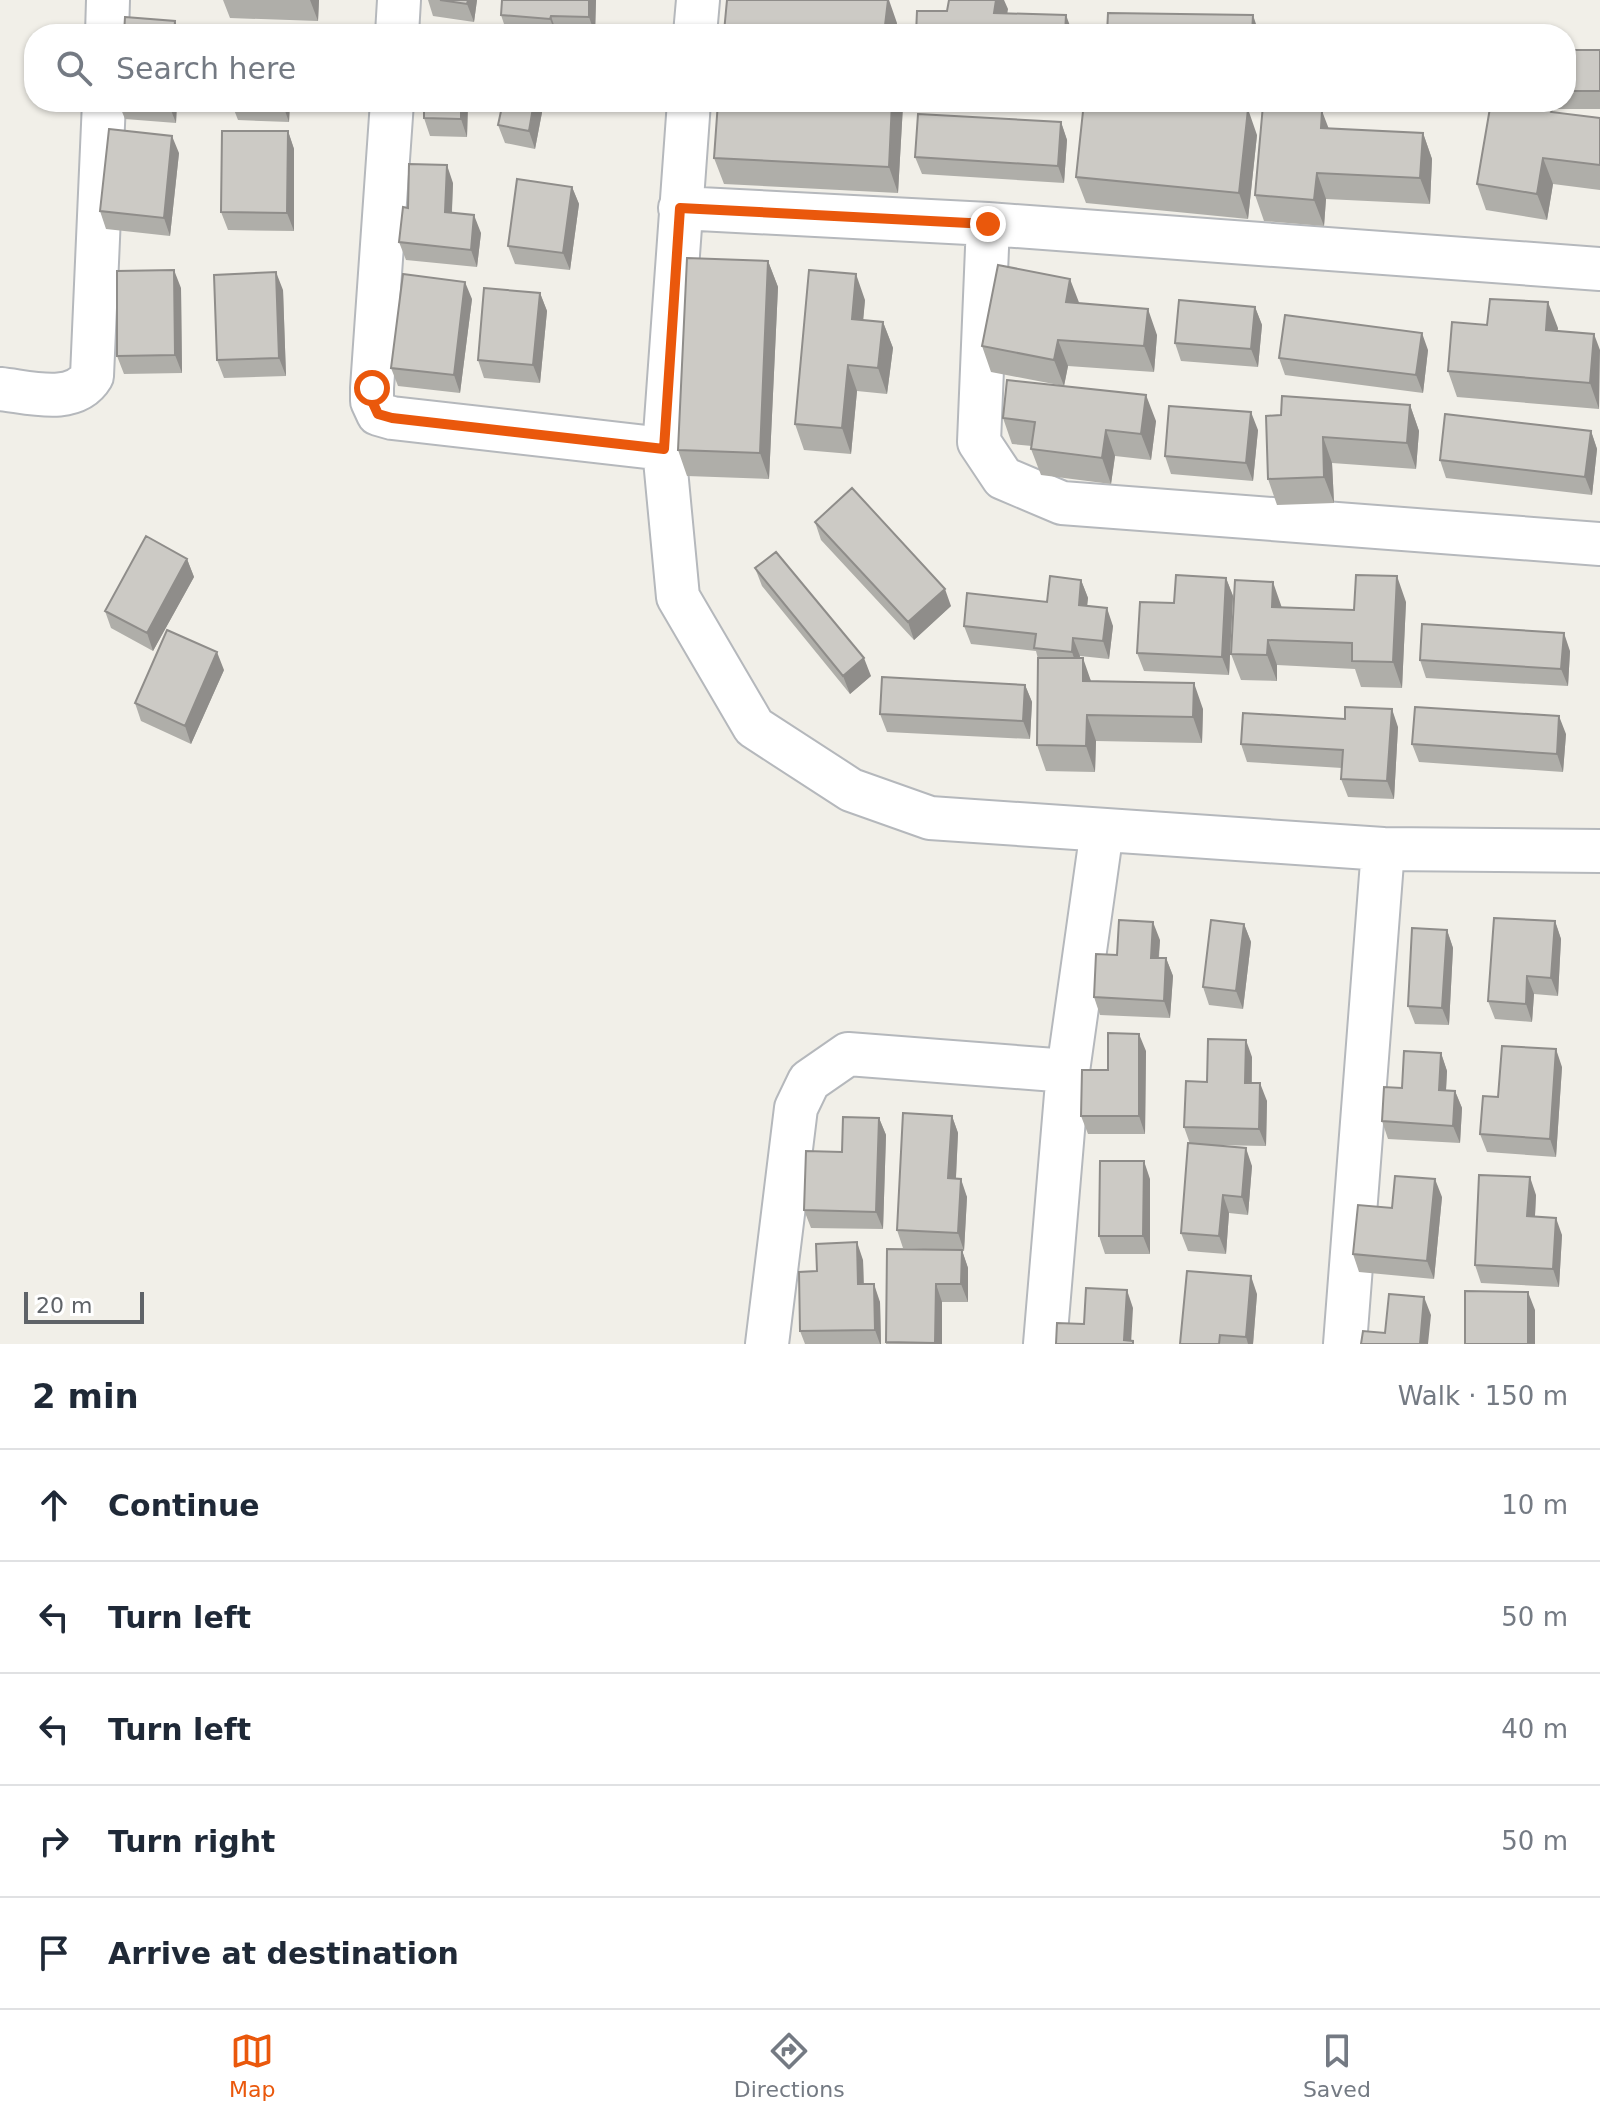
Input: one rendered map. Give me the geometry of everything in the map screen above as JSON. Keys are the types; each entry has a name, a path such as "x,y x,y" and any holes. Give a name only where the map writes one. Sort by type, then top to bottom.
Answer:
{"street":[{"path":"107,24 108,0"},
{"path":"398,24 399,0"},
{"path":"696,24 698,0"},
{"path":"0,389 68,395 85,387 92,376 104,112"},
{"path":"391,112 372,388 372,401 378,414 664,449"},
{"path":"688,112 664,449 678,597 754,727 851,790 930,818 1383,849 1600,851"},
{"path":"680,208 988,224 1600,269"},
{"path":"988,224 979,442 1003,478 1062,503 1600,544"},
{"path":"1045,1344 1068,1071 1102,830"},
{"path":"1345,1344 1383,849"},
{"path":"767,1344 796,1108 809,1081 848,1054 1068,1071"}],"building":[{"path":"440,0 468,0 467,4"},
{"path":"502,0 589,0 589,17 551,16 550,19 501,15"},
{"path":"727,0 888,0 885,24 725,24"},
{"path":"949,0 996,0 994,13 1066,15 1066,24 916,24 917,11 947,11"},
{"path":"1108,13 1253,15 1253,24 1107,24"},
{"path":"125,17 175,21 175,24 125,24"},
{"path":"1576,50 1600,50 1600,91 1576,91"},
{"path":"424,112 461,112 461,119 424,118"},
{"path":"501,112 532,112 529,131 498,125"},
{"path":"717,112 892,112 889,167 714,158"},
{"path":"1083,112 1248,112 1239,193 1076,177"},
{"path":"1262,112 1322,112 1321,128 1423,133 1420,178 1317,173 1314,200 1255,195"},
{"path":"1489,112 1551,112 1600,118 1600,165 1543,158 1537,194 1477,184"},
{"path":"918,114 1061,122 1058,166 915,157"},
{"path":"109,129 172,136 164,218 100,211"},
{"path":"222,131 288,131 287,213 221,212"},
{"path":"409,164 447,165 445,212 474,215 471,250 399,242 403,207 408,208"},
{"path":"517,179 572,187 563,253 508,246"},
{"path":"687,258 768,261 760,453 678,450"},
{"path":"998,265 1070,279 1066,302 1148,309 1144,346 1058,340 1054,360 982,346"},
{"path":"174,270 175,355 117,356 117,271"},
{"path":"809,270 856,274 852,319 883,322 878,368 848,365 842,428 795,424"},
{"path":"276,272 279,358 217,360 214,275"},
{"path":"403,274 465,282 454,375 391,368"},
{"path":"484,288 540,293 533,365 478,360"},
{"path":"1490,299 1548,302 1546,330 1594,334 1590,383 1448,371 1452,322 1487,325"},
{"path":"1179,300 1255,307 1251,349 1175,343"},
{"path":"1285,315 1422,333 1416,375 1279,358"},
{"path":"1007,380 1146,395 1141,434 1106,430 1102,458 1031,449 1035,422 1003,418"},
{"path":"1282,396 1410,405 1407,443 1323,437 1324,477 1268,479 1266,416 1281,415"},
{"path":"1169,406 1251,412 1246,463 1165,456"},
{"path":"1445,414 1591,431 1585,477 1440,460"},
{"path":"852,488 945,589 908,622 815,522"},
{"path":"146,536 187,559 147,633 105,611"},
{"path":"776,552 864,658 843,676 755,568"},
{"path":"1176,575 1226,578 1222,657 1137,653 1140,602 1174,603"},
{"path":"1356,575 1397,576 1393,662 1352,661 1352,643 1268,640 1267,655 1231,654 1235,580 1273,582 1272,607 1354,610"},
{"path":"1050,576 1081,580 1079,605 1107,608 1103,641 1073,638 1072,652 1034,648 1036,634 964,626 967,593 1047,602"},
{"path":"1422,624 1564,633 1561,669 1420,660"},
{"path":"167,630 217,652 185,726 135,703"},
{"path":"1038,658 1083,658 1083,681 1194,683 1193,717 1087,715 1086,746 1037,745"},
{"path":"882,677 1025,685 1023,721 880,714"},
{"path":"1345,707 1392,709 1387,781 1341,779 1343,750 1241,744 1243,713 1345,719"},
{"path":"1415,707 1559,716 1557,754 1412,744"},
{"path":"1494,918 1555,921 1551,978 1527,976 1526,1004 1488,1001"},
{"path":"1119,920 1153,922 1151,958 1166,958 1164,1001 1094,997 1096,954 1117,955"},
{"path":"1211,920 1244,924 1236,991 1203,987"},
{"path":"1412,928 1447,930 1442,1008 1408,1006"},
{"path":"1108,1033 1139,1034 1139,1116 1081,1116 1082,1070 1108,1070"},
{"path":"1208,1039 1246,1040 1245,1083 1260,1083 1259,1129 1184,1127 1186,1081 1207,1082"},
{"path":"1502,1046 1556,1049 1550,1139 1480,1134 1483,1096 1498,1097"},
{"path":"1404,1051 1441,1053 1439,1090 1455,1091 1453,1126 1382,1121 1384,1087 1402,1088"},
{"path":"903,1113 952,1116 948,1178 961,1179 958,1233 897,1230"},
{"path":"843,1117 879,1118 876,1212 804,1210 806,1151 842,1152"},
{"path":"1188,1143 1246,1148 1242,1197 1223,1195 1219,1236 1181,1233"},
{"path":"1100,1161 1144,1161 1143,1236 1099,1236"},
{"path":"1479,1175 1530,1177 1527,1216 1556,1218 1553,1269 1475,1265"},
{"path":"1395,1176 1435,1179 1427,1261 1353,1254 1358,1205 1392,1208"},
{"path":"857,1242 858,1284 874,1284 875,1330 800,1331 799,1272 817,1271 816,1244"},
{"path":"887,1249 962,1250 961,1284 936,1284 935,1343 886,1342"},
{"path":"1187,1271 1251,1276 1246,1337 1220,1335 1219,1344 1180,1344"},
{"path":"1086,1288 1127,1290 1124,1340 1133,1341 1133,1344 1056,1344 1057,1323 1084,1324"},
{"path":"1465,1291 1528,1292 1528,1344 1465,1344"},
{"path":"1389,1294 1424,1297 1420,1344 1361,1344 1363,1331 1385,1333"}],"route":[{"path":"372,388 372,401 378,414 392,418 664,449 680,208 988,224"}]}
